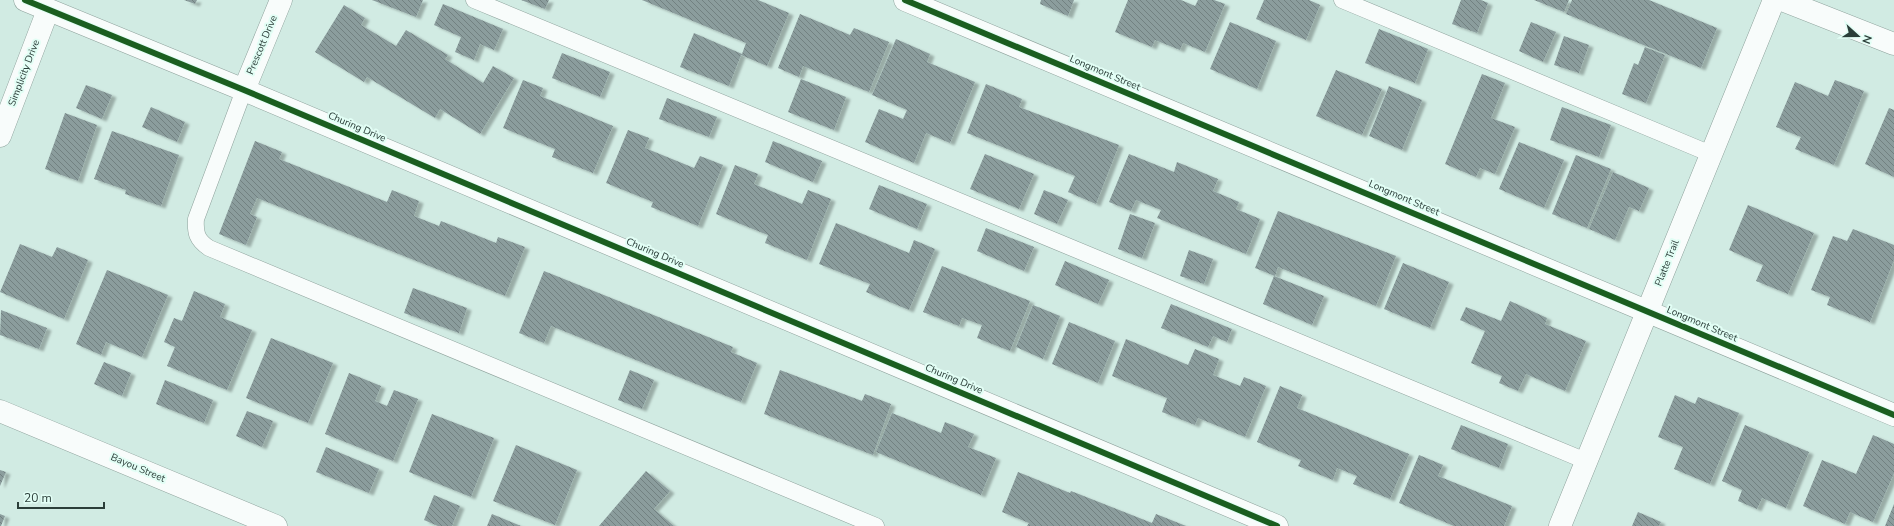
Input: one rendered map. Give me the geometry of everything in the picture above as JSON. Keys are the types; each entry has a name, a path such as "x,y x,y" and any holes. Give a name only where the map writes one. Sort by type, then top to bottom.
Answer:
{"street":[{"name":"Churing Drive","path":"25,0 244,90 1277,526"},
{"name":"Prescott Drive","path":"244,90 281,0"},
{"name":"Longmont Street","path":"905,0 1894,415"},
{"name":"Platte Trail","path":"1560,526 1774,0"},
{"path":"1782,0 1894,44"},
{"name":"Simplicity Drive","path":"0,136 48,10"},
{"name":"Bayou Street","path":"0,411 276,526"}],"lane":[{"path":"474,0 1586,461"},
{"path":"1342,0 1711,154"},
{"path":"244,90 196,219 195,230 199,241 209,248 876,526"}],"building":[{"path":"184,0 197,0 195,4"},
{"path":"372,0 423,0 416,17"},
{"path":"521,0 549,0 545,9"},
{"path":"642,0 758,0 789,13 767,66 741,55 729,86 680,67 694,33 742,54 746,43"},
{"path":"1041,0 1074,0 1068,16 1040,4"},
{"path":"1128,0 1181,0 1195,6 1198,0 1214,0 1225,4 1205,52 1183,43 1180,50 1155,40 1152,47 1115,32"},
{"path":"1264,0 1309,0 1320,5 1306,40 1256,19"},
{"path":"1461,0 1481,0 1488,3 1477,33 1452,24"},
{"path":"1534,0 1569,0 1564,12"},
{"path":"1572,0 1649,0 1717,28 1701,68 1566,14"},
{"path":"443,4 503,29 494,50 480,44 474,60 455,52 461,37 434,25"},
{"path":"344,5 365,18 361,25 396,46 406,30 448,55 445,59 483,83 493,66 514,78 480,134 440,109 435,118 367,77 364,82 315,52"},
{"path":"800,14 850,35 854,28 889,42 869,92 803,66 799,77 778,68"},
{"path":"1230,22 1276,41 1257,89 1210,69"},
{"path":"1531,22 1556,32 1543,62 1519,51"},
{"path":"1379,29 1428,49 1415,83 1365,63"},
{"path":"1564,36 1589,45 1579,73 1554,65"},
{"path":"896,39 930,54 927,62 975,82 950,143 926,133 914,163 865,142 879,109 903,119 907,110 872,95"},
{"path":"1645,47 1665,55 1646,103 1622,94 1634,63 1638,65"},
{"path":"562,53 610,72 600,97 552,78"},
{"path":"1336,70 1382,89 1362,135 1316,116"},
{"path":"1482,74 1505,83 1491,118 1515,127 1495,174 1480,168 1476,177 1445,164"},
{"path":"801,79 846,97 834,130 788,112"},
{"path":"523,80 543,88 540,96 613,126 593,173 552,157 555,149 503,128"},
{"path":"1835,80 1864,91 1834,165 1795,149 1801,137 1776,127 1795,82 1828,96"},
{"path":"986,84 1022,99 1019,107 1119,145 1096,204 1068,192 1075,176 967,133"},
{"path":"86,85 112,95 102,119 76,108"},
{"path":"1389,86 1422,100 1402,150 1369,136"},
{"path":"667,98 717,117 709,137 659,119"},
{"path":"151,107 185,122 177,142 142,127"},
{"path":"1562,107 1611,125 1599,157 1550,140"},
{"path":"1889,108 1894,110 1894,177 1865,164"},
{"path":"65,113 97,125 78,181 45,169"},
{"path":"628,130 649,138 645,148 694,168 700,156 723,165 698,226 651,207 653,202 606,183"},
{"path":"112,131 179,155 161,206 125,194 126,190 94,179"},
{"path":"255,141 282,152 279,159 387,202 392,190 419,201 414,216 439,226 441,221 496,243 498,237 525,247 505,296 257,198 250,214 257,217 246,245 219,234"},
{"path":"773,141 822,161 813,182 765,162"},
{"path":"1519,142 1564,160 1544,208 1499,189"},
{"path":"985,154 1034,174 1019,209 970,189"},
{"path":"1129,154 1174,172 1177,162 1218,179 1213,191 1239,202 1236,209 1260,219 1246,254 1157,218 1161,210 1136,200 1131,211 1109,202"},
{"path":"1576,155 1611,169 1587,228 1552,214"},
{"path":"735,165 758,174 754,184 802,204 808,190 831,199 807,260 765,243 768,235 716,214"},
{"path":"1613,172 1649,188 1639,211 1629,207 1615,240 1589,229"},
{"path":"879,185 927,204 917,229 869,209"},
{"path":"1044,190 1068,200 1057,224 1034,214"},
{"path":"1748,205 1814,233 1788,294 1756,281 1763,265 1729,250"},
{"path":"1278,211 1396,256 1376,306 1278,267 1275,276 1255,268"},
{"path":"1130,214 1155,223 1142,258 1118,249"},
{"path":"836,223 909,253 914,240 935,249 909,310 866,292 870,284 819,264"},
{"path":"986,228 1034,247 1024,271 977,251"},
{"path":"1853,229 1894,245 1894,260 1870,322 1827,305 1830,297 1811,290 1833,236 1847,241"},
{"path":"20,244 52,257 57,247 88,260 64,319 0,292"},
{"path":"1189,250 1213,259 1204,284 1180,276"},
{"path":"1065,261 1109,280 1098,304 1055,285"},
{"path":"1403,263 1449,282 1430,328 1384,309"},
{"path":"942,266 1030,301 1010,351 977,338 982,325 962,318 959,326 923,312"},
{"path":"107,270 168,295 142,357 106,342 101,355 76,344"},
{"path":"544,271 733,347 731,352 757,363 741,402 551,326 544,343 519,333"},
{"path":"1274,276 1324,296 1312,325 1263,304"},
{"path":"413,288 467,308 459,333 404,313"},
{"path":"194,291 225,304 220,317 252,330 227,390 167,366 175,347 164,342 174,318 182,321"},
{"path":"1510,301 1547,318 1545,324 1586,341 1565,391 1526,374 1518,391 1499,383 1502,376 1471,363 1485,331 1460,320 1466,307 1501,321"},
{"path":"1171,304 1232,329 1227,342 1213,336 1208,347 1161,328"},
{"path":"1033,305 1060,316 1043,359 1016,347"},
{"path":"1,310 47,328 39,349 0,335"},
{"path":"1069,322 1115,341 1098,383 1052,364"},
{"path":"271,338 333,363 308,423 246,398"},
{"path":"1126,339 1188,365 1195,349 1219,359 1213,375 1240,386 1244,377 1266,386 1245,437 1198,418 1195,425 1162,412 1167,398 1112,376"},
{"path":"104,362 131,373 122,396 94,384"},
{"path":"630,370 654,380 642,409 618,400"},
{"path":"780,370 862,401 865,394 891,404 873,455 764,414"},
{"path":"349,373 381,386 375,401 387,406 394,390 418,399 393,461 325,434"},
{"path":"165,380 213,400 204,423 156,404"},
{"path":"1280,386 1302,395 1297,408 1409,454 1390,499 1353,484 1357,476 1337,468 1333,480 1298,466 1301,460 1257,442"},
{"path":"1675,395 1695,404 1698,397 1739,413 1710,484 1674,469 1683,447 1658,437"},
{"path":"247,411 273,421 262,447 236,436"},
{"path":"892,413 941,433 945,422 974,434 968,447 996,458 981,495 876,452"},
{"path":"432,414 494,438 471,497 409,472"},
{"path":"1461,425 1508,444 1499,468 1451,449"},
{"path":"1745,425 1809,452 1786,508 1762,498 1757,509 1738,501 1742,490 1722,481"},
{"path":"1873,435 1894,444 1894,473 1873,522 1850,512 1845,524 1803,506 1822,460 1856,474"},
{"path":"516,445 577,470 555,525 493,501"},
{"path":"326,447 379,469 369,493 316,472"},
{"path":"1419,455 1443,465 1438,476 1512,506 1504,526 1454,526 1399,503"},
{"path":"0,470 6,472 0,486"},
{"path":"646,471 670,491 654,509 674,526 599,526"},
{"path":"1018,472 1152,523 1156,514 1186,526 1027,526 1029,523 1002,512"},
{"path":"434,495 460,506 452,526 438,526 424,520"},
{"path":"1894,504 1894,526 1885,526"},
{"path":"1638,512 1661,522 1659,526 1632,526"},
{"path":"0,514 5,516 1,526 0,526"},
{"path":"492,514 521,526 487,526"}],"cycle path":[{"path":"25,0 244,90 1277,526"},
{"path":"905,0 1894,415"}]}
